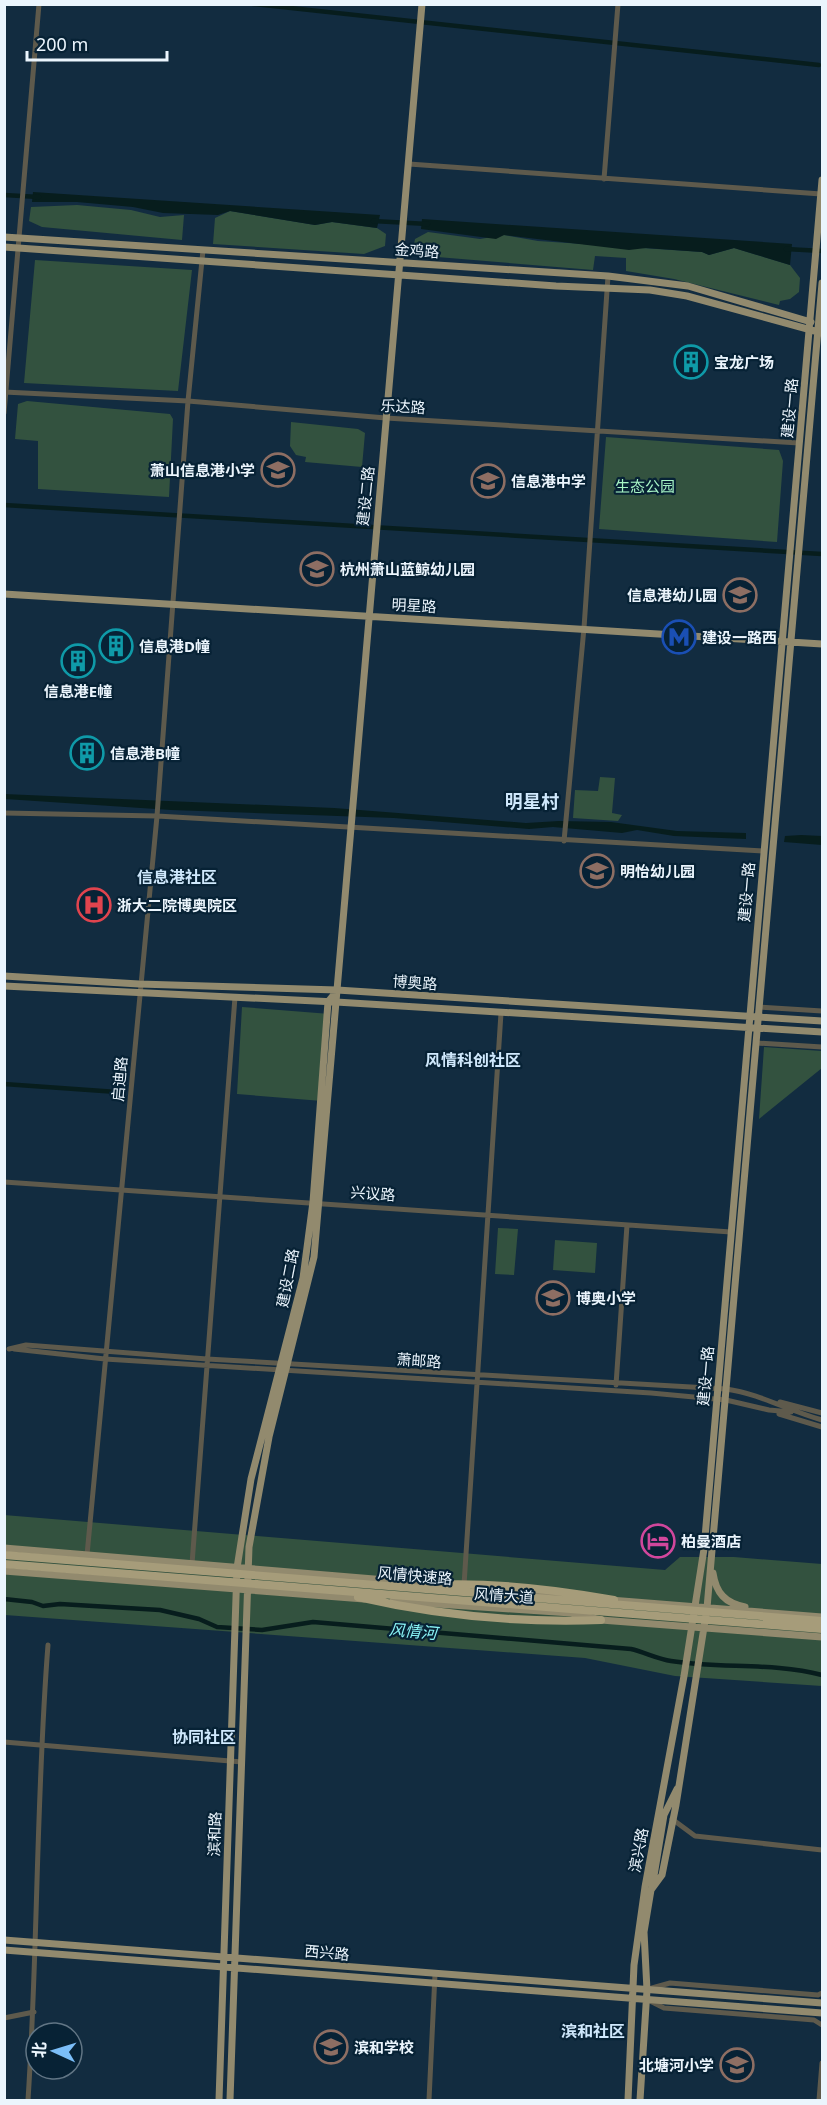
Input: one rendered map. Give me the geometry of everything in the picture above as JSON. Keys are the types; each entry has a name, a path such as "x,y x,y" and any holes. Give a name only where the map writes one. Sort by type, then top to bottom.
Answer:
{"highway":[{"name":"风情快速路","path":"4,1555 822,1619"},
{"name":"风情快速路","path":"4,1564 822,1629"},
{"path":"397,1587 461,1583 567,1592 622,1601"},
{"path":"330,1591 398,1606 505,1617 567,1621 601,1620"}],"main road":[{"name":"建设二路","path":"337,990 350,809 422,4"},
{"name":"建设一路","path":"694,1606 704,1549 748,1016 822,180"},
{"name":"金鸡路","path":"4,237 608,276 688,286 809,321 821,328"},
{"name":"金鸡路","path":"4,247 650,290 687,296 809,330 821,328"},
{"name":"建设一路","path":"704,1627 726,1400 798,562 821,328 822,283"},
{"name":"明星路","path":"4,594 822,644"},
{"name":"博奥路","path":"4,976 139,984 337,990 822,1021"},
{"name":"博奥路","path":"4,986 332,1002 822,1032"},
{"path":"332,1002 337,990"},
{"name":"建设二路","path":"249,1569 257,1494 303,1278 315,1202 332,1002"},
{"name":"兴议路","path":"731,1232 740,1232"},
{"name":"建设二路","path":"237,1568 250,1479 285,1367"},
{"name":"风情大道","path":"4,1548 771,1612 822,1619"},
{"path":"712,1551 716,1587 723,1597 737,1606 771,1612"},
{"name":"滨和路","path":"219,2100 237,1568"},
{"name":"滨和路","path":"230,2100 249,1569"},
{"name":"风情大道","path":"4,1571 570,1613 601,1620 822,1637"},
{"name":"滨兴路","path":"628,2100 633,1999 645,1887 684,1676 694,1606"},
{"name":"滨兴路","path":"640,2100 647,1990 644,1932 651,1890 662,1875 680,1784 704,1627"},
{"path":"651,1890 664,1815 680,1784"},
{"name":"西兴路","path":"4,1940 822,2003"},
{"name":"西兴路","path":"4,1950 435,1985 822,2013"}],"street":[{"path":"4,413 39,4"},
{"path":"604,178 618,4"},
{"path":"409,164 821,194"},
{"name":"启迪路","path":"87,1555 138,994 157,813 188,401 203,250"},
{"path":"564,841 584,628 608,276"},
{"name":"乐达路","path":"5,392 188,401 386,418 597,428 799,443"},
{"path":"4,813 157,813 350,824 564,841 763,851"},
{"path":"192,1564 235,997"},
{"path":"759,1007 822,1011"},
{"path":"464,1587 501,1013"},
{"path":"756,1043 822,1047"},
{"name":"兴议路","path":"4,1182 731,1232"},
{"path":"616,1391 627,1225"},
{"path":"9,1349 479,1378 717,1388 822,1413"},
{"path":"479,1378 726,1400 769,1410 822,1427"},
{"path":"774,1401 793,1412"},
{"path":"769,1410 793,1412 822,1420"},
{"path":"28,2100 34,2012 41,1730 48,1645"},
{"path":"4,1742 242,1762"},
{"path":"672,1819 695,1836 822,1850"},
{"path":"429,2100 435,1974"},
{"name":"西兴路","path":"647,1990 670,1983 818,1995 822,1993"},
{"name":"西兴路","path":"646,1999 664,2008 814,2020 822,2025"},
{"path":"4,2018 34,2012"},
{"path":"819,2100 822,2063"}],"green space":[{"path":"77,205 131,210 160,217 184,215 182,240 42,227 29,221 31,207"},
{"path":"230,211 315,225 332,222 377,228 386,234 385,246 364,254 213,244 215,218"},
{"path":"428,232 480,239 504,235 538,241 702,252 709,255 734,248 790,265 800,278 799,292 790,299 780,301 779,305 674,279 626,271 626,258 595,256 593,270 425,256 413,250 415,239"},
{"path":"35,260 192,270 178,391 24,383"},
{"path":"27,401 170,414 173,419 169,497 38,489 38,441 15,439 18,404"},
{"path":"291,422 358,429 365,433 362,467 305,462 306,457 296,455 290,446"},
{"name":"生态公园","path":"606,437 779,450 783,461 777,542 599,529"},
{"path":"600,777 615,778 612,813 622,815 618,821 573,818 575,790 598,791"},
{"path":"242,1007 330,1014 322,1101 237,1094"},
{"path":"764,1047 822,1051 822,1068 759,1119"},
{"path":"498,1228 518,1229 514,1275 495,1274"},
{"path":"555,1240 597,1243 595,1273 553,1270"},
{"path":"4,1515 665,1570 680,1557 734,1557 822,1564 822,1686 675,1676 585,1658 5,1615"}],"shaded area":[{"path":"33,192 380,215 377,228 332,222 315,225 230,211 218,215 163,213 133,207 77,202 32,202"},
{"path":"422,219 792,244 790,265 734,248 709,255 702,252 646,248 629,250 504,235 496,239 421,229"},
{"path":"4,794 334,808 526,823 611,822 677,831 746,833 746,839 674,836 637,830 622,833 553,827 529,829 394,818 171,810 5,799"},
{"path":"785,836 822,836 822,845 784,842"}],"waterway":[{"path":"253,4 819,65"},
{"path":"4,195 39,197"},
{"path":"373,221 428,224"},
{"path":"786,249 822,251"},
{"path":"4,505 822,554"},
{"path":"4,1084 117,1092"},
{"name":"风情河","path":"4,1599 32,1602 43,1606 60,1604 160,1610 199,1619 217,1627 262,1630 313,1622 631,1649 671,1661 785,1668 822,1675"}],"place":[{"name":"宝龙广场","path":"691,362"},
{"name":"萧山信息港小学","path":"278,470"},
{"name":"信息港中学","path":"488,481"},
{"name":"杭州萧山蓝鲸幼儿园","path":"317,569"},
{"name":"信息港幼儿园","path":"740,595"},
{"name":"建设一路西","path":"679,637"},
{"name":"信息港D幢","path":"116,646"},
{"name":"信息港E幢","path":"78,661"},
{"name":"信息港B幢","path":"87,753"},
{"name":"明怡幼儿园","path":"597,871"},
{"name":"浙大二院博奥院区","path":"94,905"},
{"name":"博奥小学","path":"553,1298"},
{"name":"柏曼酒店","path":"658,1541"},
{"name":"滨和学校","path":"331,2047"},
{"name":"北塘河小学","path":"737,2065"}],"district":[{"name":"明星村","path":"532,801"},
{"name":"信息港社区","path":"177,877"},
{"name":"风情科创社区","path":"473,1060"},
{"name":"协同社区","path":"204,1737"},
{"name":"滨和社区","path":"593,2031"}]}
